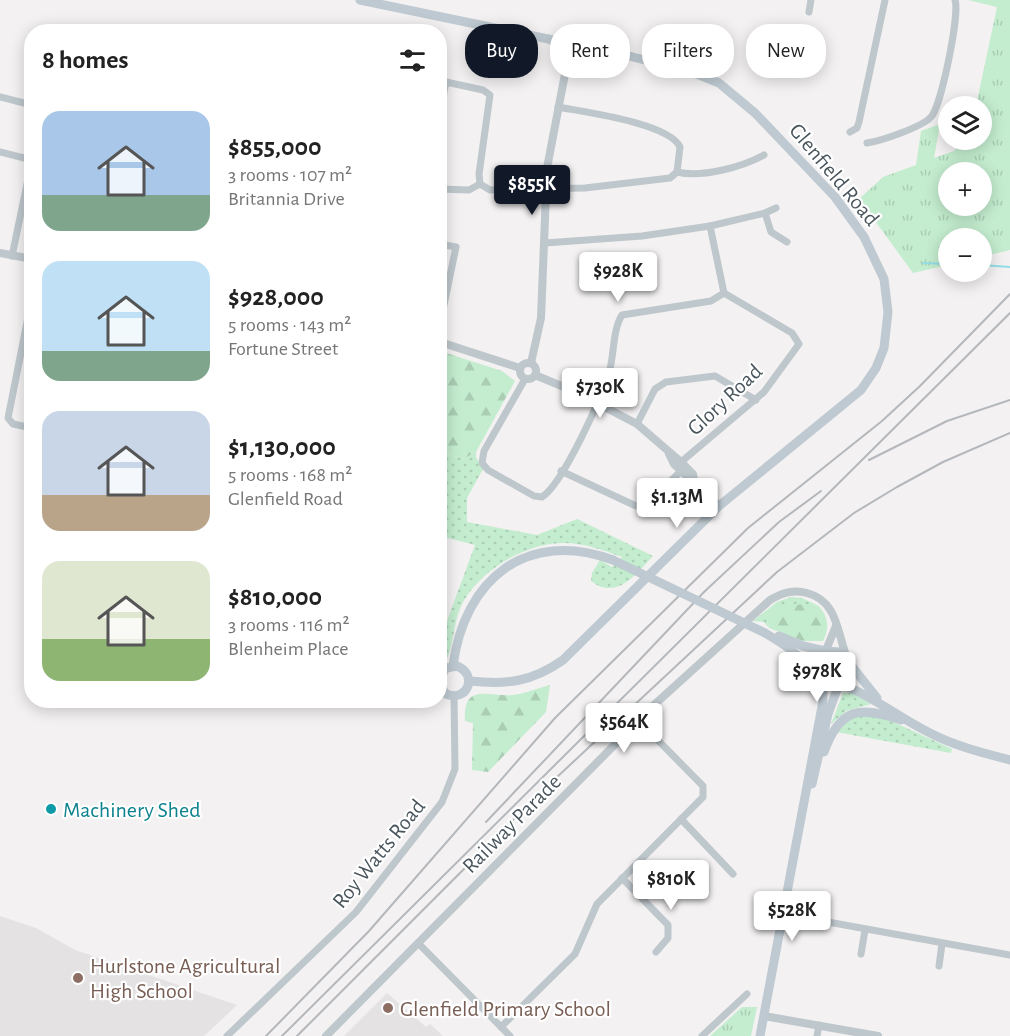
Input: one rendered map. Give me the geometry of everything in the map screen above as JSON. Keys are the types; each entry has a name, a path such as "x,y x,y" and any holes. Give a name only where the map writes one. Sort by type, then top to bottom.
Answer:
{"main road":[{"name":"Glenfield Road","path":"360,0 549,39"},
{"name":"Glenfield Road","path":"470,681 516,682 548,671 578,645 720,506 849,402 867,383 884,348 888,325 887,292 879,264 850,217 786,144 743,101 706,76 630,56"},
{"path":"453,666 460,630 469,606 483,588 503,570 529,557 559,550 588,552 613,560 766,633 825,651 840,652 881,702"},
{"path":"760,1036 798,842 812,747 823,701 823,691 816,678 798,656 766,633"},
{"path":"825,651 814,663 816,678 826,686 840,684 881,702 915,725"},
{"path":"798,842 828,714 840,684 849,673 848,660"},
{"path":"447,669 453,666 465,671 470,681 465,692 454,696 447,694"},
{"path":"811,790 832,732 847,716 871,711 915,725 957,745 1010,760"}],"street":[{"path":"809,12 811,0"},
{"path":"850,132 857,128 859,123 885,0"},
{"path":"867,143 892,136 923,123 936,111 956,22 955,0"},
{"path":"531,363 541,318 546,189 550,148 564,78"},
{"path":"447,82 483,90 490,96 479,156 480,184"},
{"path":"0,97 24,103"},
{"path":"480,184 490,190 546,189 646,182 670,178 677,172 680,147 674,139 645,124 558,107"},
{"path":"0,152 24,158"},
{"path":"677,172 694,174 749,162 764,155"},
{"path":"447,189 469,190 480,184"},
{"path":"12,255 24,198"},
{"path":"544,243 642,236 710,226 765,213 776,208"},
{"path":"765,213 771,232 787,242"},
{"path":"710,226 724,293 711,301 622,315 610,368 598,403 546,495 538,497 488,471 482,463 484,450 525,379 535,375 598,403 637,424 720,506"},
{"path":"447,245 456,246 447,290"},
{"path":"0,253 24,258"},
{"name":"Glory Road","path":"561,471 636,506 650,501 681,467 764,392 799,344 792,333 724,293"},
{"path":"24,337 8,418 13,424 24,426"},
{"path":"447,344 520,368"},
{"path":"525,379 520,374 520,368 525,363 531,363 536,368 535,375"},
{"path":"637,424 655,388 666,382 715,376 756,400"},
{"name":"Railway Parade","path":"326,1036 639,721 755,613 780,594 800,591 816,596 828,605 837,623 848,660"},
{"path":"825,651 837,623"},
{"name":"Roy Watts Road","path":"227,1036 356,912 442,802 455,769 454,696"},
{"path":"501,1027 575,954 597,904 703,797 703,786 639,721"},
{"path":"681,819 733,874"},
{"path":"622,878 668,925 668,938 656,952"},
{"path":"784,915 1010,956"},
{"path":"861,954 865,930"},
{"path":"418,943 510,1036"},
{"path":"939,966 942,944"},
{"path":"702,1036 747,994"},
{"path":"764,1016 878,1036"},
{"path":"817,1036 819,1025"}],"shaded area":[{"name":"Hurlstone Agricultural High School","path":"0,916 36,928 75,950 237,1005 204,1036 0,1036"},
{"name":"Glenfield Primary School","path":"387,993 426,1027 430,1024 443,1036 344,1036"}],"green space":[{"path":"968,0 1010,0 1010,250 992,254 992,228 938,228 938,267 913,273 859,199 883,177 916,165 921,131 938,125 934,158 955,150 992,150 992,96 978,96 997,7"},
{"path":"447,353 502,371 515,381 476,452 465,458 447,455"},
{"path":"476,452 476,457 483,469 467,498 467,522 537,535 577,519 653,556 625,583 609,588 591,581 592,573 600,560 612,567 622,557 593,547 571,543 550,544 520,553 493,569 471,590 459,610 447,658 447,621 475,545 447,538 447,455 465,458"},
{"path":"791,597 802,598 819,606 811,605 767,619 769,628 764,622 753,621 777,602"},
{"path":"803,604 819,606 824,614 827,627 823,641 803,641 769,628 767,619 773,608"},
{"path":"550,685 546,712 488,772 472,770 473,723 465,721 468,701 479,694 512,695"},
{"path":"843,693 852,693 871,704 846,711 831,724"},
{"path":"876,714 952,749 951,753 836,732 854,716"},
{"path":"742,1007 757,1007 751,1036 710,1036"}],"waterway":[{"path":"923,263 938,264"},
{"path":"992,266 1010,267"}],"railway":[{"path":"266,1036 369,931 555,718 748,528 882,421 920,386 1010,294"},
{"path":"282,1036 1010,313"},
{"path":"869,460 947,421 1010,400"},
{"path":"297,1036 542,791 777,572 854,513 897,487 943,462 1010,433"},
{"path":"486,822 704,592 779,522 821,491"}],"place":[{"name":"Machinery Shed","path":"51,809"},
{"name":"Hurlstone Agricultural High School","path":"78,978"},
{"name":"Glenfield Primary School","path":"388,1008"}]}
